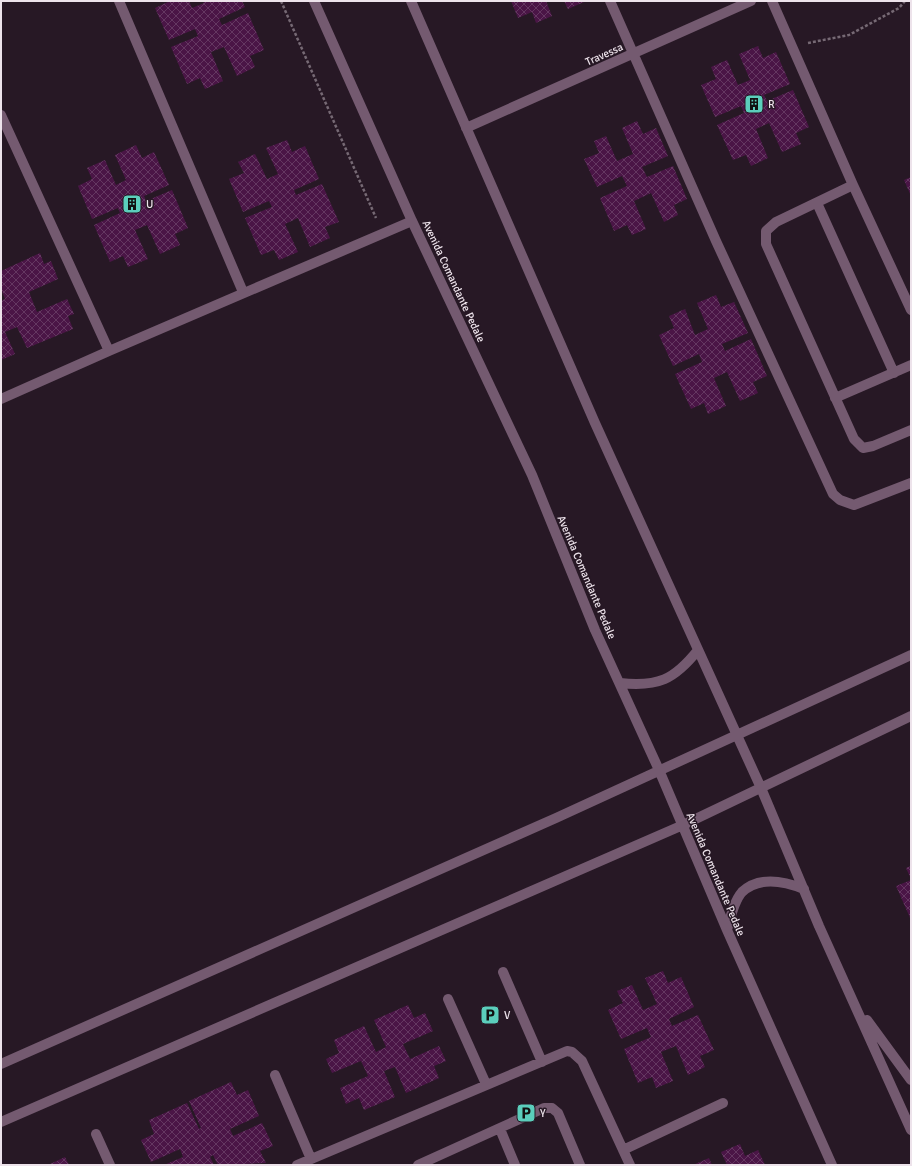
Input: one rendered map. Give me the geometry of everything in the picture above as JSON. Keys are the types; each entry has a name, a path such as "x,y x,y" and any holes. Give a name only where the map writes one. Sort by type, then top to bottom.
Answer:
{"street":[{"path":"118,1 243,292"},
{"name":"Avenida Comandante Pedale","path":"314,1 412,221 532,475 595,630 659,770 727,930 832,1165"},
{"path":"411,1 595,423 737,734 911,1130"},
{"path":"610,1 716,241 833,494 840,500 854,505 911,483"},
{"name":"Travessa","path":"466,128 751,1"},
{"path":"772,1 853,185 911,310"},
{"path":"1,115 109,351"},
{"path":"853,185 776,222 766,231 766,244 854,439 863,448 873,446 911,430"},
{"path":"817,203 894,373"},
{"path":"1,399 243,292 412,221"},
{"path":"835,398 911,365"},
{"path":"620,683 636,685 652,684 666,679 677,673 698,650"},
{"path":"1,1064 549,821 911,655"},
{"path":"1,1122 683,825 911,716"},
{"path":"727,930 741,893 750,887 759,883 773,881 786,882 804,889"},
{"path":"503,972 542,1062"},
{"path":"448,999 486,1084"},
{"path":"856,1005 911,1080"},
{"path":"297,1165 486,1084 567,1052 572,1052 582,1061 630,1165"},
{"path":"275,1076 311,1158"},
{"path":"623,1150 723,1103"},
{"path":"418,1165 544,1108 552,1108 558,1113 580,1165"},
{"path":"500,1129 515,1165"},
{"path":"96,1134 110,1165"}],"path":[{"path":"280,1 384,234"},
{"path":"792,46 849,35 899,8 905,1"}],"building":[{"path":"170,1 189,1 192,8 204,3 203,1 242,1 245,7 219,19 222,25 248,13 264,50 250,56 255,67 237,76 224,47 211,52 223,81 205,89 200,78 187,84 171,47 198,36 195,29 169,40 155,8"},
{"path":"511,1 546,1 552,16 536,23 532,12 518,18"},
{"path":"564,1 584,1 584,2 568,9"},
{"name":"R","path":"758,46 763,58 776,52 790,84 764,95 767,101 793,90 809,127 796,133 801,144 782,152 769,123 756,129 768,158 751,166 746,155 733,160 717,125 744,113 741,106 715,117 701,85 716,79 711,67 727,60 738,85 750,80 739,54"},
{"path":"637,121 643,134 656,128 668,156 642,167 647,177 673,166 687,199 674,205 678,215 664,222 651,193 634,201 646,229 632,235 627,225 614,231 600,198 627,186 622,176 597,187 584,159 599,153 594,141 606,136 617,161 633,154 622,128"},
{"path":"287,140 292,152 305,146 319,179 294,190 296,195 322,184 339,222 325,227 330,238 310,247 298,218 285,224 298,252 279,260 274,250 261,255 245,218 272,207 269,201 243,212 229,179 244,173 238,162 255,154 267,179 278,174 266,148"},
{"name":"U","path":"136,145 142,158 154,152 169,185 144,196 146,201 172,190 188,228 175,234 180,245 160,254 147,225 135,230 148,259 128,267 123,256 110,262 94,225 120,213 118,208 92,219 78,186 92,179 87,168 105,160 116,185 126,180 115,155"},
{"path":"911,177 911,196 904,180"},
{"path":"40,253 44,264 51,261 58,279 29,292 37,312 67,299 74,314 68,316 73,329 27,348 17,327 5,332 15,354 1,360 1,301 5,299 1,289 1,271"},
{"path":"716,295 721,307 734,302 748,333 722,344 725,351 751,339 767,376 753,382 758,393 740,401 727,372 714,378 726,406 708,414 704,403 691,409 675,374 702,362 699,354 673,366 659,335 674,328 669,316 685,309 695,335 708,329 697,303"},
{"path":"911,866 911,879 906,868"},
{"path":"911,880 911,920 896,886"},
{"path":"663,971 668,983 681,977 694,1007 669,1019 672,1026 698,1015 714,1050 700,1056 705,1067 688,1075 676,1046 661,1052 673,1081 656,1088 652,1077 638,1083 624,1049 651,1037 647,1028 621,1039 608,1010 623,1003 617,991 632,985 643,1010 657,1004 645,978"},
{"path":"408,1005 414,1018 425,1013 433,1031 403,1044 410,1059 439,1046 446,1061 434,1066 439,1078 406,1093 395,1067 384,1071 395,1097 364,1110 359,1098 346,1104 340,1088 368,1076 361,1061 332,1073 326,1059 339,1053 334,1040 364,1026 376,1052 386,1047 374,1020"},
{"path":"231,1082 237,1095 248,1090 259,1116 230,1129 233,1136 262,1123 273,1146 260,1151 266,1163 218,1165 213,1155 210,1157 214,1165 164,1165 183,1157 180,1149 151,1162 141,1140 154,1134 149,1120 187,1103 199,1129 201,1128 189,1101"},
{"path":"740,1144 745,1156 758,1150 765,1165 727,1165 721,1152"},
{"path":"65,1157 69,1165 48,1165"},
{"path":"709,1158 712,1165 693,1165"}],"place":[{"name":"R","path":"754,104"},
{"name":"U","path":"132,204"},
{"name":"V","path":"490,1015"},
{"name":"Y","path":"526,1113"}]}
